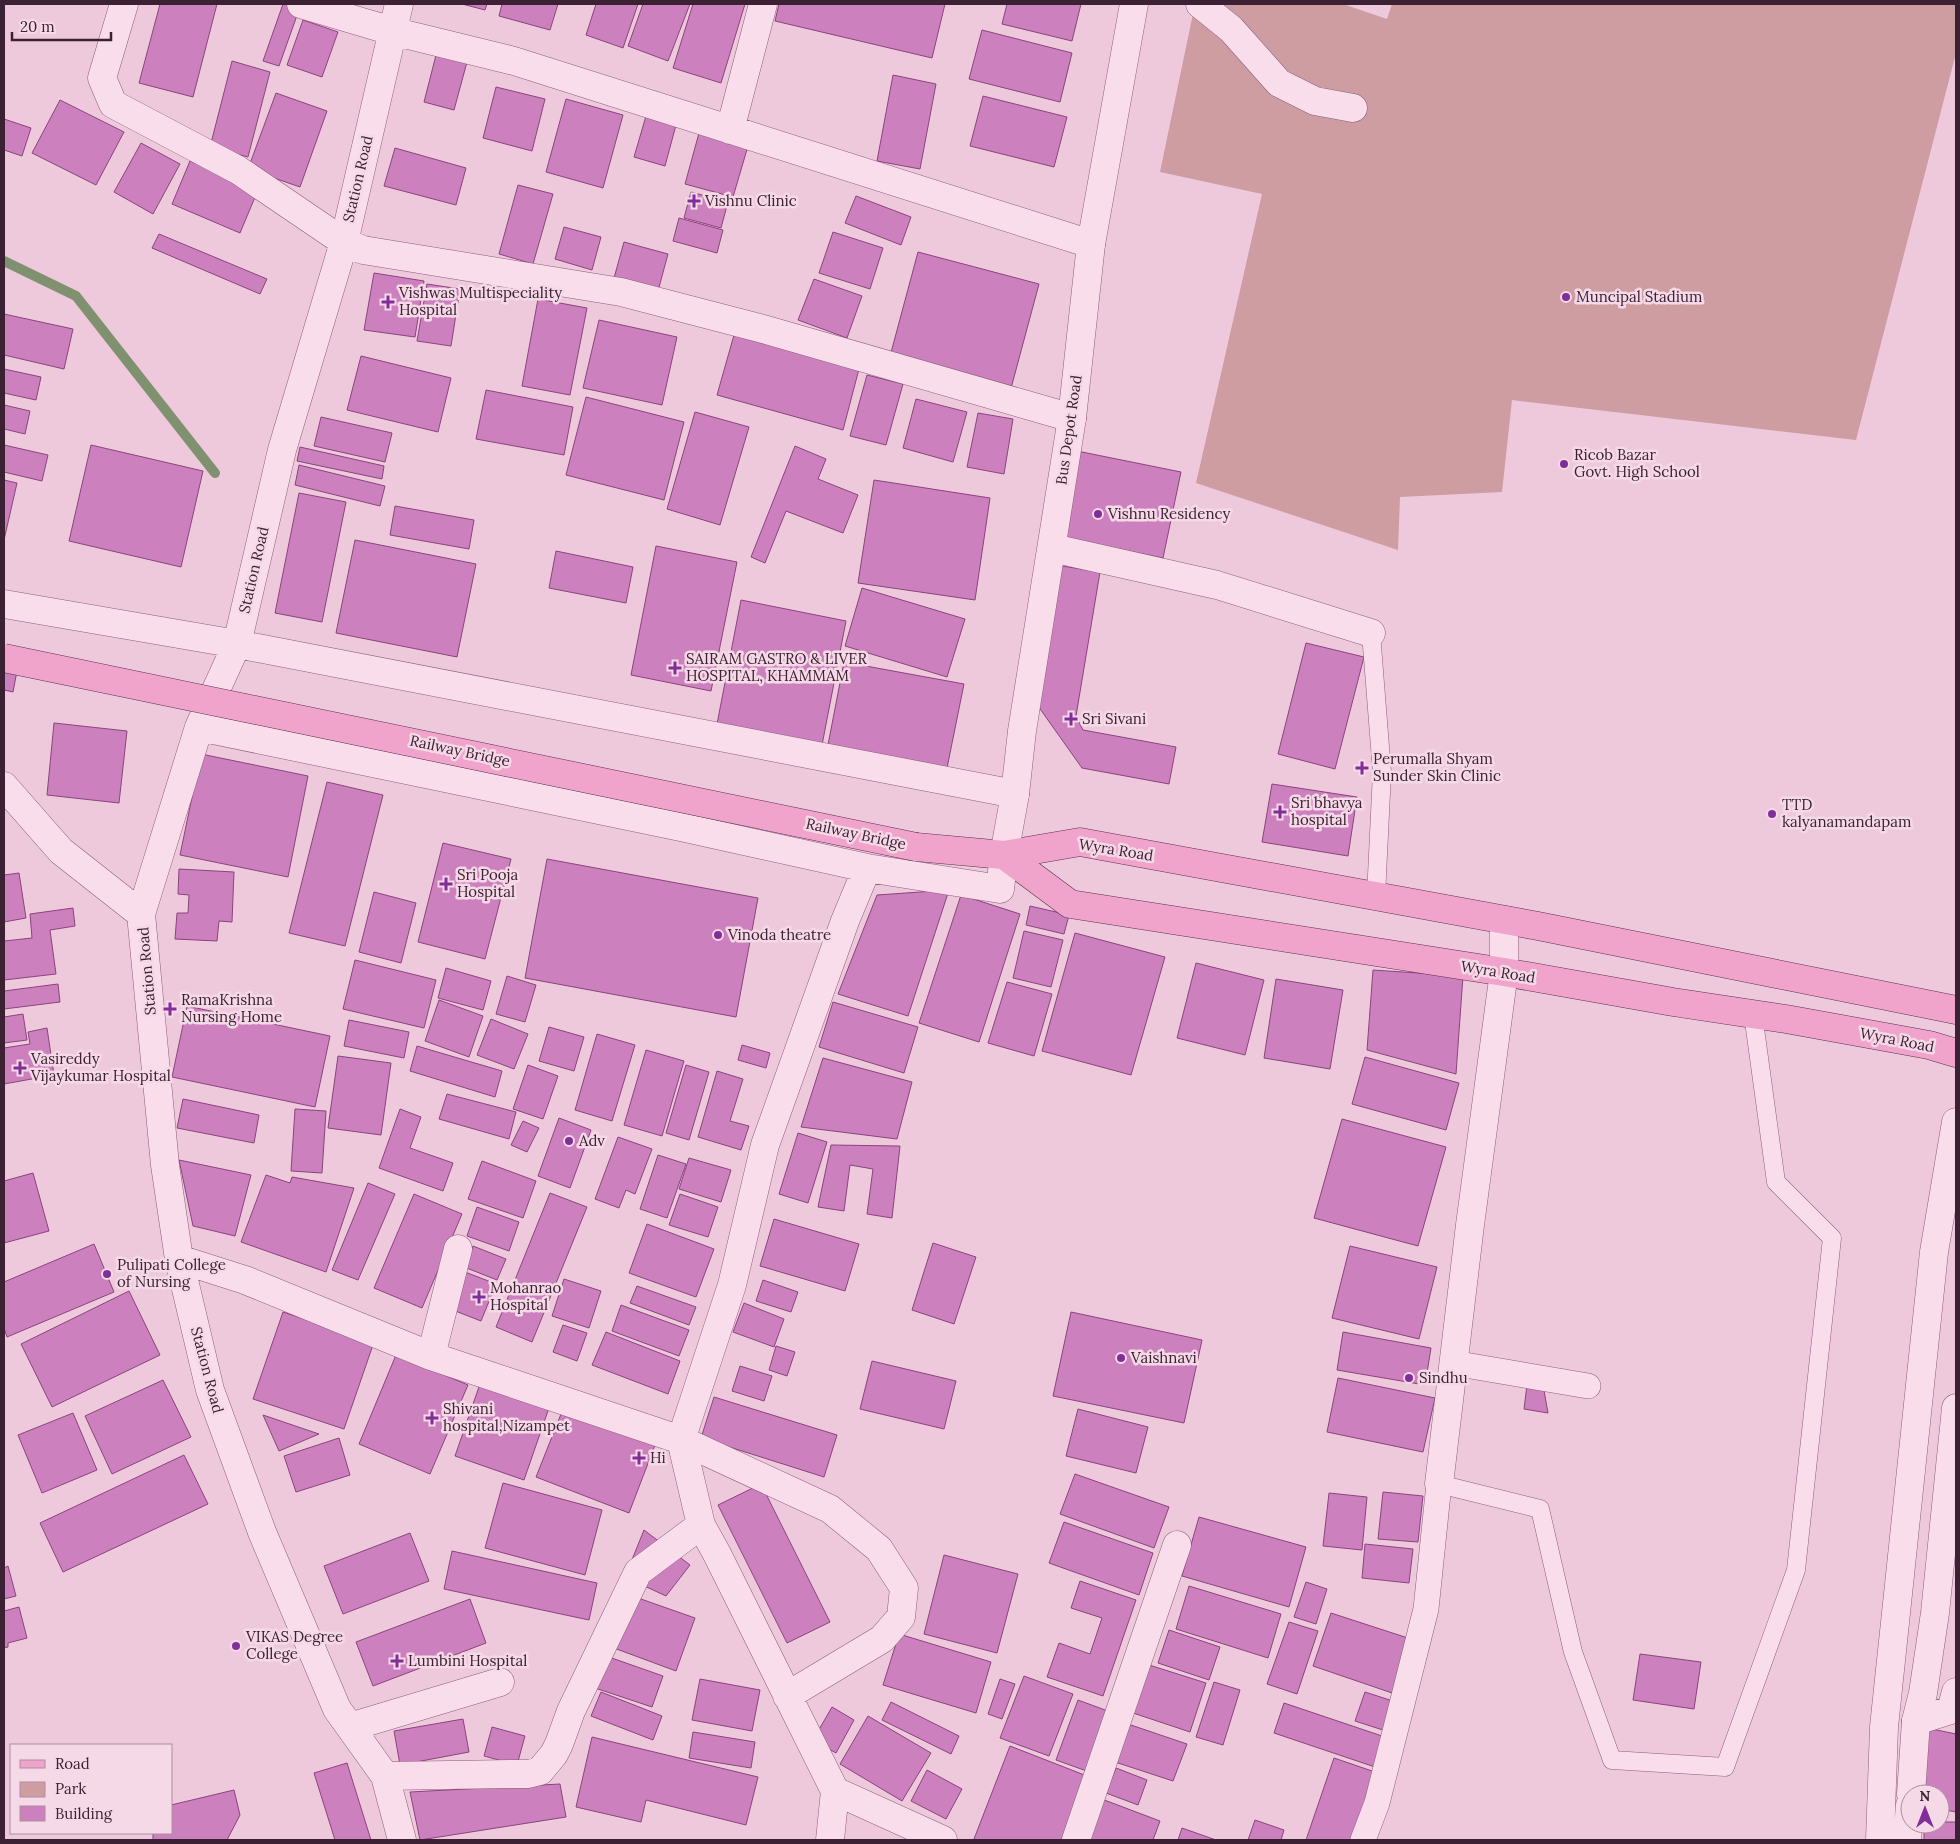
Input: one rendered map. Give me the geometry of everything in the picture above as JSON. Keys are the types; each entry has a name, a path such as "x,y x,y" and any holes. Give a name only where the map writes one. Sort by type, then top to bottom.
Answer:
{"main road":[{"name":"Railway Bridge","path":"4,658 916,847 1004,855"},
{"name":"Wyra Road","path":"1004,855 1080,842 1504,920 1956,1010"},
{"name":"Wyra Road","path":"1004,855 1070,904 1504,972 1929,1045 1956,1053"}],"street":[{"path":"124,4 102,78 113,104 238,170 344,242 363,250 621,292 763,329 1072,418"},
{"path":"301,4 392,31 514,61 1091,244"},
{"name":"Station Road","path":"399,4 344,242 282,450 237,644 199,727 141,914 164,1165 179,1259 210,1390 262,1532 337,1709 385,1776 402,1840"},
{"path":"730,130 763,4"},
{"name":"Bus Depot Road","path":"867,868 1000,889 1015,794 1022,731 1072,418 1091,244 1134,4"},
{"path":"1200,4 1231,28 1279,83 1315,101 1353,108"},
{"path":"1052,548 1217,585 1371,633"},
{"path":"4,604 237,644 1015,794"},
{"path":"199,727 681,827 867,868 845,921 766,1144 732,1285 681,1440 701,1525 835,1791 830,1840"},
{"path":"4,786 61,851 141,914"},
{"path":"1363,1840 1377,1803 1426,1609 1439,1484 1504,972 1504,920"},
{"path":"1880,1840 1884,1727 1934,1252 1956,1122"},
{"path":"431,1356 458,1249"},
{"path":"179,1259 245,1280 431,1356 681,1440 830,1509 879,1550 904,1588 901,1617 882,1639 788,1696"},
{"path":"1454,1363 1588,1386"},
{"path":"1912,1784 1916,1721 1923,1693 1935,1613 1956,1408"},
{"path":"385,1776 528,1774 540,1770 559,1744 571,1711 638,1572 701,1525"},
{"path":"1076,1840 1177,1545"},
{"path":"350,1727 500,1682"},
{"path":"1916,1721 1954,1704"},
{"path":"835,1791 940,1839"}],"lane":[{"path":"1371,633 1382,772 1376,896"},
{"path":"1439,1484 1540,1509 1573,1652 1612,1760 1724,1767 1796,1570 1832,1238 1776,1182 1753,1014"}],"green space":[{"name":"Muncipal Stadium","path":"1195,4 1343,4 1387,19 1392,4 1956,4 1956,53 1856,440 1512,400 1502,492 1400,497 1398,550 1196,483 1262,194 1160,172"}],"building":[{"path":"160,4 217,4 193,97 139,83"},
{"path":"283,4 300,7 279,66 263,61"},
{"path":"462,4 487,4 485,10"},
{"path":"502,4 558,4 550,30 499,16"},
{"path":"596,4 638,4 623,48 586,35"},
{"path":"643,4 690,4 668,61 628,46"},
{"path":"693,4 745,4 721,83 673,68"},
{"path":"779,4 945,4 932,58 775,21"},
{"path":"1007,4 1081,4 1072,41 1002,24"},
{"path":"303,20 338,32 322,77 287,65"},
{"path":"982,30 1072,53 1060,102 969,79"},
{"path":"436,55 467,62 454,110 424,102"},
{"path":"232,61 270,72 248,157 210,147"},
{"path":"893,75 936,84 920,169 877,161"},
{"path":"496,87 545,99 532,151 483,138"},
{"path":"276,93 327,111 300,187 248,169"},
{"path":"983,96 1067,117 1054,167 970,146"},
{"path":"566,99 623,115 603,188 546,172"},
{"path":"60,100 124,132 96,185 32,153"},
{"path":"646,116 676,125 665,166 634,157"},
{"path":"4,119 31,128 22,156 4,150"},
{"path":"699,133 748,146 733,197 685,184"},
{"path":"141,143 180,164 153,214 114,192"},
{"path":"395,148 466,168 456,205 384,186"},
{"path":"190,161 258,190 240,233 172,204"},
{"path":"518,185 553,194 533,264 499,254"},
{"path":"691,192 728,202 721,228 684,218"},
{"path":"856,196 911,217 901,245 845,223"},
{"path":"679,218 723,230 717,253 673,241"},
{"path":"564,227 601,237 592,270 555,259"},
{"path":"833,232 883,248 870,289 819,273"},
{"path":"159,234 267,279 260,294 152,248"},
{"path":"624,242 668,254 658,291 614,278"},
{"path":"918,252 1039,284 1010,392 889,360"},
{"path":"374,273 424,281 415,337 364,330"},
{"path":"814,279 862,296 847,338 798,320"},
{"path":"427,284 460,289 451,346 417,341"},
{"path":"538,299 587,308 570,395 522,386"},
{"path":"4,314 73,329 64,369 4,355"},
{"path":"599,320 677,337 662,405 583,388"},
{"path":"734,335 859,369 843,430 717,395"},
{"path":"361,356 451,378 438,432 347,410"},
{"path":"4,369 41,377 36,400 4,393"},
{"path":"867,375 903,384 886,445 850,436"},
{"path":"486,390 573,407 564,455 476,439"},
{"path":"586,397 684,422 664,500 566,475"},
{"path":"916,399 967,412 953,462 903,448"},
{"path":"4,405 30,411 25,434 4,429"},
{"path":"695,412 749,427 720,525 667,509"},
{"path":"978,413 1013,419 1004,474 967,467"},
{"path":"321,417 392,433 385,462 314,446"},
{"path":"4,445 48,455 42,481 4,472"},
{"path":"91,445 203,471 181,567 69,541"},
{"path":"795,446 826,459 818,479 858,495 843,533 786,511 765,563 751,557"},
{"path":"300,447 384,466 382,479 297,461"},
{"path":"1077,451 1181,472 1163,558 1060,537"},
{"path":"299,465 385,486 380,506 295,485"},
{"path":"4,480 17,483 4,540"},
{"path":"874,480 990,498 975,600 858,583"},
{"path":"299,493 346,502 322,622 275,613"},
{"path":"395,506 474,520 469,549 390,535"},
{"path":"355,540 476,564 457,657 336,633"},
{"path":"656,546 737,562 711,691 631,675"},
{"path":"556,551 633,567 626,603 549,588"},
{"path":"1062,566 1100,572 1076,716 1083,730 1176,747 1169,784 1082,768 1038,706"},
{"path":"862,588 965,619 947,677 845,646"},
{"path":"741,600 846,621 822,745 717,724"},
{"path":"1306,643 1364,657 1335,769 1278,754"},
{"path":"844,662 964,684 946,773 827,750"},
{"path":"4,669 17,671 13,692 4,690"},
{"path":"54,723 127,731 119,803 47,795"},
{"path":"201,754 308,776 288,877 180,855"},
{"path":"327,782 383,795 345,946 289,933"},
{"path":"1272,784 1357,797 1348,856 1262,842"},
{"path":"443,843 511,859 485,959 418,942"},
{"path":"547,859 758,898 736,1017 525,978"},
{"path":"179,869 234,872 232,922 219,921 217,941 175,939 177,913 188,913 189,895 178,894"},
{"path":"19,873 26,918 4,922 4,875"},
{"path":"949,890 908,1016 838,994 877,895"},
{"path":"374,892 416,903 401,963 359,952"},
{"path":"961,895 1020,914 979,1042 919,1023"},
{"path":"1030,906 1069,915 1064,934 1026,925"},
{"path":"73,908 75,926 50,930 56,974 4,980 4,941 32,938 30,914"},
{"path":"1024,931 1063,940 1051,987 1013,978"},
{"path":"1075,933 1165,957 1131,1075 1042,1051"},
{"path":"355,960 436,980 424,1028 343,1009"},
{"path":"1196,963 1264,980 1245,1055 1177,1038"},
{"path":"446,968 491,981 483,1010 438,998"},
{"path":"1373,970 1463,976 1456,1074 1367,1050"},
{"path":"507,976 536,985 525,1022 496,1014"},
{"path":"1276,979 1343,990 1330,1069 1264,1058"},
{"path":"1007,982 1052,994 1034,1056 988,1043"},
{"path":"58,984 60,1002 4,1009 4,991"},
{"path":"439,1000 483,1016 469,1057 425,1041"},
{"path":"833,1002 918,1027 904,1073 819,1047"},
{"path":"187,1006 330,1036 315,1107 172,1077"},
{"path":"23,1014 27,1040 4,1043 4,1017"},
{"path":"491,1019 528,1034 514,1069 477,1055"},
{"path":"349,1020 409,1032 404,1058 344,1046"},
{"path":"549,1027 584,1037 574,1071 539,1061"},
{"path":"47,1028 54,1075 4,1084 4,1048 30,1044 28,1032"},
{"path":"597,1034 635,1045 612,1121 575,1110"},
{"path":"742,1045 770,1053 766,1068 738,1060"},
{"path":"417,1046 502,1071 495,1097 410,1071"},
{"path":"646,1050 684,1061 662,1136 624,1125"},
{"path":"338,1056 391,1063 381,1135 328,1128"},
{"path":"1365,1057 1459,1083 1446,1130 1352,1104"},
{"path":"823,1058 912,1082 897,1139 801,1127"},
{"path":"528,1065 558,1076 543,1119 513,1109"},
{"path":"686,1065 709,1072 689,1140 666,1133"},
{"path":"717,1071 743,1079 730,1121 749,1126 741,1150 698,1137"},
{"path":"447,1094 516,1112 509,1139 439,1119"},
{"path":"183,1099 259,1115 254,1143 177,1128"},
{"path":"295,1109 326,1111 322,1173 291,1171"},
{"path":"400,1109 421,1117 410,1148 453,1163 443,1191 379,1168"},
{"path":"559,1118 591,1130 570,1188 538,1176"},
{"path":"1342,1119 1446,1147 1418,1246 1314,1218"},
{"path":"523,1121 539,1128 527,1152 511,1145"},
{"path":"798,1133 827,1142 808,1203 779,1194"},
{"path":"618,1137 652,1149 635,1194 626,1190 619,1208 595,1199"},
{"path":"831,1145 900,1146 892,1218 867,1214 873,1169 850,1165 844,1211 818,1207"},
{"path":"658,1155 686,1164 667,1218 640,1209"},
{"path":"689,1158 731,1170 721,1202 679,1189"},
{"path":"179,1160 251,1175 235,1236 193,1226"},
{"path":"482,1161 536,1181 523,1218 468,1199"},
{"path":"33,1173 49,1231 4,1243 4,1181"},
{"path":"266,1175 290,1183 292,1177 354,1188 326,1272 241,1242"},
{"path":"368,1183 395,1194 358,1280 332,1270"},
{"path":"550,1193 587,1207 532,1342 496,1327"},
{"path":"414,1194 462,1214 422,1308 374,1288"},
{"path":"680,1194 718,1207 708,1237 669,1225"},
{"path":"477,1207 519,1222 509,1251 467,1236"},
{"path":"774,1219 859,1244 845,1291 760,1266"},
{"path":"647,1224 714,1249 696,1297 629,1273"},
{"path":"933,1243 976,1257 954,1324 912,1310"},
{"path":"94,1244 114,1292 7,1337 4,1328 4,1282"},
{"path":"473,1246 506,1259 497,1280 464,1267"},
{"path":"1350,1246 1437,1267 1419,1339 1332,1318"},
{"path":"460,1270 496,1284 481,1321 445,1307"},
{"path":"564,1279 601,1291 589,1328 552,1316"},
{"path":"763,1280 798,1292 791,1312 756,1301"},
{"path":"637,1286 696,1307 689,1325 630,1303"},
{"path":"129,1291 160,1355 52,1407 21,1344"},
{"path":"744,1303 784,1319 774,1347 733,1332"},
{"path":"621,1305 689,1330 679,1356 612,1331"},
{"path":"283,1312 374,1342 344,1429 253,1399"},
{"path":"1071,1312 1202,1340 1184,1423 1053,1396"},
{"path":"563,1325 587,1333 577,1361 553,1352"},
{"path":"606,1332 680,1361 668,1394 592,1365"},
{"path":"1343,1332 1431,1348 1425,1385 1337,1370"},
{"path":"776,1346 795,1352 787,1376 769,1370"},
{"path":"396,1355 468,1385 430,1474 359,1444"},
{"path":"872,1361 956,1381 944,1429 860,1409"},
{"path":"740,1366 772,1376 764,1401 732,1391"},
{"path":"1338,1378 1435,1398 1423,1452 1327,1432"},
{"path":"163,1380 191,1437 112,1474 85,1416"},
{"path":"481,1381 550,1405 524,1480 455,1456"},
{"path":"1527,1385 1543,1385 1548,1413 1524,1409"},
{"path":"714,1397 837,1435 824,1477 701,1438"},
{"path":"563,1409 655,1445 629,1513 536,1477"},
{"path":"1078,1409 1148,1427 1136,1473 1066,1456"},
{"path":"73,1413 97,1470 42,1493 18,1435"},
{"path":"263,1415 319,1434 279,1451"},
{"path":"339,1438 350,1475 296,1492 284,1456"},
{"path":"184,1455 208,1504 63,1572 40,1523"},
{"path":"1075,1474 1169,1507 1154,1548 1060,1514"},
{"path":"503,1483 602,1510 585,1575 485,1548"},
{"path":"761,1484 830,1622 787,1643 718,1505"},
{"path":"1383,1492 1423,1496 1418,1542 1378,1539"},
{"path":"1329,1493 1367,1497 1362,1550 1323,1546"},
{"path":"1199,1517 1306,1547 1289,1607 1182,1576"},
{"path":"1064,1522 1153,1553 1139,1595 1049,1563"},
{"path":"644,1530 690,1565 666,1596 625,1577"},
{"path":"410,1533 429,1581 343,1614 324,1566"},
{"path":"1365,1544 1413,1549 1409,1583 1362,1578"},
{"path":"452,1551 597,1583 589,1620 444,1589"},
{"path":"944,1555 1018,1574 997,1653 924,1634"},
{"path":"8,1566 16,1596 4,1599 4,1568"},
{"path":"1080,1581 1136,1600 1103,1696 1047,1677 1059,1643 1090,1654 1102,1618 1071,1608"},
{"path":"1306,1582 1327,1589 1316,1624 1294,1617"},
{"path":"1189,1586 1281,1614 1268,1658 1176,1629"},
{"path":"621,1592 695,1618 676,1671 603,1644"},
{"path":"470,1599 486,1643 373,1686 356,1642"},
{"path":"19,1607 27,1638 8,1643 8,1647 4,1648 4,1611"},
{"path":"1331,1613 1414,1640 1395,1694 1313,1666"},
{"path":"1289,1622 1318,1631 1297,1694 1267,1684"},
{"path":"1169,1630 1220,1647 1209,1680 1158,1663"},
{"path":"899,1634 991,1662 976,1713 883,1685"},
{"path":"1640,1654 1701,1662 1694,1709 1633,1700"},
{"path":"606,1656 663,1676 652,1707 595,1688"},
{"path":"1146,1664 1206,1683 1190,1732 1130,1712"},
{"path":"1024,1676 1073,1694 1049,1756 1000,1738"},
{"path":"700,1679 760,1690 752,1731 692,1720"},
{"path":"1000,1679 1015,1684 1002,1719 988,1714"},
{"path":"1214,1682 1240,1690 1223,1745 1196,1737"},
{"path":"601,1692 662,1716 653,1740 591,1716"},
{"path":"1365,1692 1396,1702 1386,1731 1355,1721"},
{"path":"1078,1700 1116,1714 1095,1774 1056,1760"},
{"path":"891,1702 959,1736 951,1754 882,1720"},
{"path":"1284,1703 1385,1737 1375,1767 1274,1733"},
{"path":"832,1707 854,1720 836,1753 813,1740"},
{"path":"868,1716 931,1753 902,1801 840,1764"},
{"path":"463,1719 469,1752 400,1765 394,1731"},
{"path":"1125,1723 1187,1744 1173,1781 1112,1761"},
{"path":"492,1727 525,1736 517,1765 484,1756"},
{"path":"1927,1728 1956,1734 1956,1812 1950,1811 1950,1784 1918,1784"},
{"path":"693,1732 755,1742 751,1768 689,1758"},
{"path":"592,1737 758,1777 746,1825 646,1800 641,1822 576,1807"},
{"path":"1010,1746 1087,1776 1062,1840 974,1839"},
{"path":"1334,1758 1375,1772 1352,1840 1306,1840"},
{"path":"347,1763 371,1840 335,1840 314,1773"},
{"path":"1116,1768 1147,1780 1138,1805 1106,1793"},
{"path":"927,1770 962,1789 946,1819 911,1801"},
{"path":"560,1784 566,1817 420,1840 410,1792"},
{"path":"234,1790 240,1815 227,1840 153,1840 153,1834 172,1834 172,1805"},
{"path":"1099,1798 1160,1821 1153,1840 1084,1840"},
{"path":"1255,1820 1284,1830 1281,1840 1248,1840"},
{"path":"1950,1822 1956,1822 1956,1840 1924,1840 1924,1834 1950,1834"},
{"path":"1182,1828 1216,1840 1178,1840"}],"waterway":[{"path":"4,261 76,296 215,473"}],"place":[{"name":"Vishnu Clinic","path":"694,201"},
{"name":"Muncipal Stadium","path":"1566,297"},
{"name":"Vishwas Multispeciality Hospital","path":"388,302"},
{"name":"Ricob Bazar Govt. High School","path":"1564,464"},
{"name":"Vishnu Residency","path":"1098,514"},
{"name":"SAIRAM GASTRO & LIVER HOSPITAL, KHAMMAM","path":"675,668"},
{"name":"Sri Sivani","path":"1071,719"},
{"name":"Perumalla Shyam Sunder Skin Clinic","path":"1362,768"},
{"name":"Sri bhavya hospital","path":"1280,812"},
{"name":"TTD kalyanamandapam","path":"1772,814"},
{"name":"Sri Pooja Hospital","path":"446,884"},
{"name":"Vinoda theatre","path":"718,935"},
{"name":"RamaKrishna Nursing Home","path":"170,1009"},
{"name":"Vasireddy Vijaykumar Hospital","path":"20,1068"},
{"name":"Adv","path":"569,1141"},
{"name":"Pulipati College of Nursing","path":"107,1274"},
{"name":"Mohanrao Hospital","path":"479,1297"},
{"name":"Vaishnavi","path":"1121,1358"},
{"name":"Sindhu","path":"1409,1378"},
{"name":"Shivani hospital,Nizampet","path":"432,1418"},
{"name":"Hi","path":"639,1458"},
{"name":"VIKAS Degree College","path":"236,1646"},
{"name":"Lumbini Hospital","path":"397,1661"}]}
